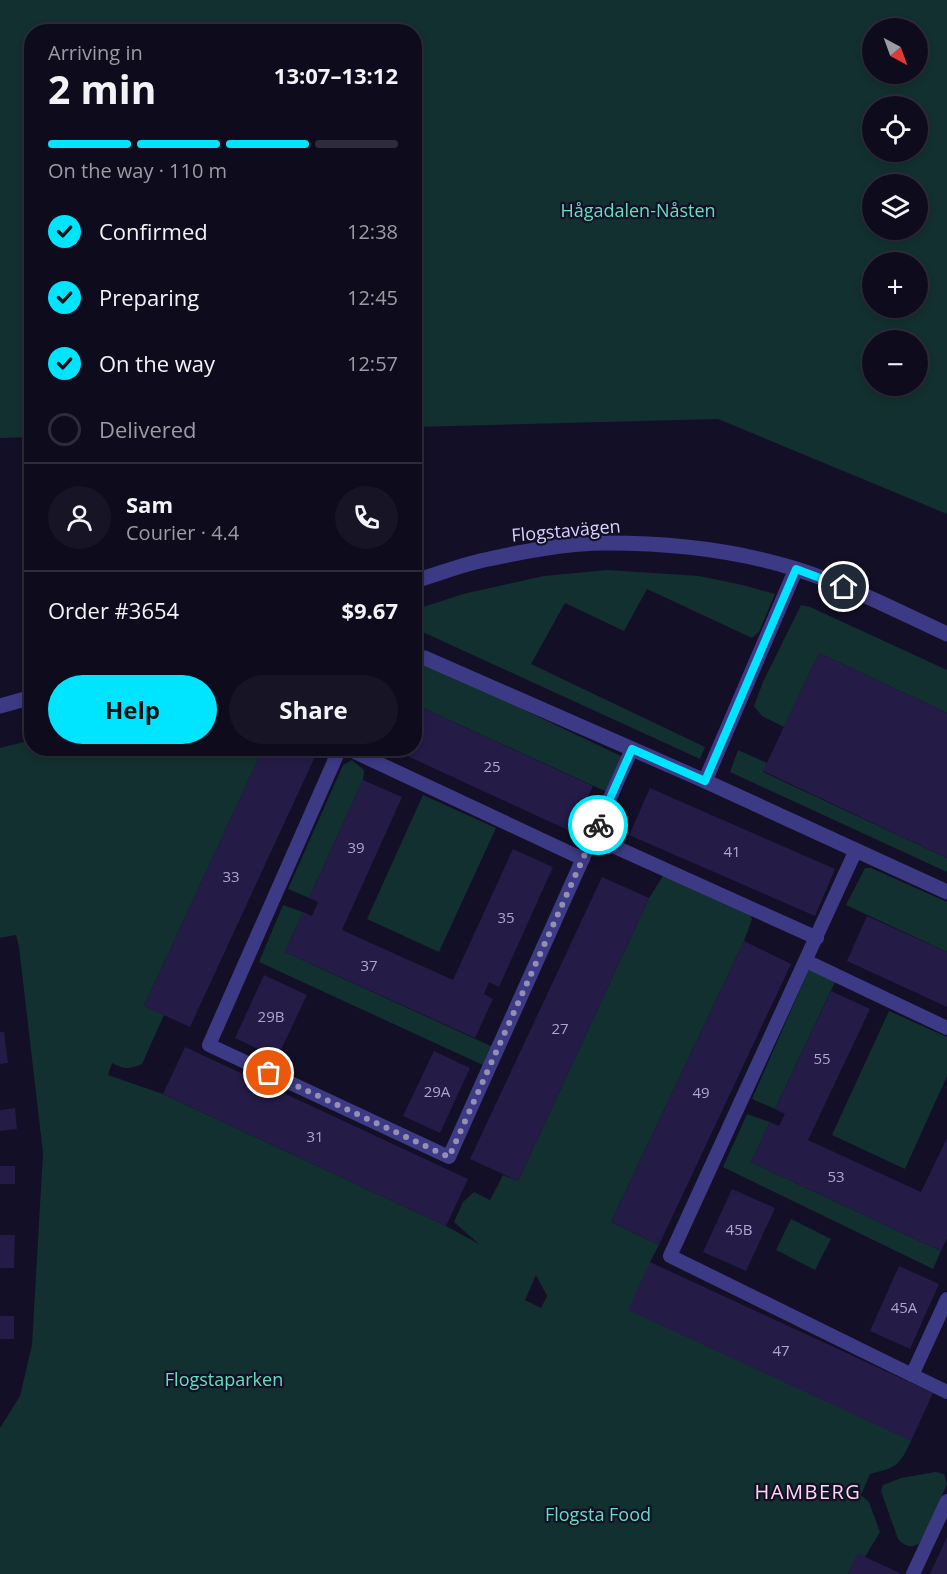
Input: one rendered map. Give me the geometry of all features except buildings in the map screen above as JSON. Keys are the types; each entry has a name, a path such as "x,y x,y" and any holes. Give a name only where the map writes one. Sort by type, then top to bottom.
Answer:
{"street":[{"name":"Flogstavägen","path":"422,579 486,559 543,549 604,543 671,546 742,556 796,569 844,587 947,634"},
{"path":"705,781 796,569"},
{"path":"422,658 705,781 947,892"},
{"path":"0,706 24,699"}],"lane":[{"path":"336,756 209,1045 449,1157 632,749"},
{"path":"363,756 583,859"},
{"path":"593,837 817,938"},
{"path":"856,850 670,1256 947,1392"},
{"path":"806,961 947,1028"},
{"path":"912,1375 947,1299"},
{"path":"913,1574 947,1501"}],"green space":[{"name":"Hågadalen-Nåsten","path":"0,0 947,0 947,514 718,419 422,427 422,24 24,24 24,437 0,438"},
{"path":"607,570 699,576 775,594 759,632 752,638 647,589 624,631 565,603 531,664 705,747 700,759 422,632 422,607 463,594 544,576"},
{"path":"801,605 810,607 947,670 947,713 819,653 784,727 762,716 754,706 763,682"},
{"path":"422,662 625,758 607,792 422,708"},
{"name":"Flogstaparken","path":"24,742 24,756 260,756 144,1006 164,1015 142,1064 127,1068 112,1063 108,1075 163,1094 446,1226 479,1244 454,1222 463,1202 474,1192 490,1200 503,1175 518,1181 649,898 663,876 667,874 749,911 752,919 744,941 611,1222 659,1245 650,1262 911,1441 897,1464 870,1474 861,1495 869,1502 880,1532 865,1557 858,1554 848,1574 0,1574 0,1428 20,1396 32,1345 43,1153 19,947 16,935 0,938 0,748","holes":["536,1275 547,1296 541,1308 525,1300"]},
{"path":"738,750 767,763 763,772 947,858 947,872 730,772"},
{"path":"352,760 364,770 363,780 309,898 288,889 343,765"},
{"path":"423,795 496,828 439,952 367,919"},
{"path":"865,868 871,868 947,902 947,952 846,905"},
{"path":"283,905 303,912 285,952 493,1047 485,1066 259,962"},
{"path":"810,967 836,980 775,1109 752,1099"},
{"path":"889,1011 947,1037 947,1076 905,1169 832,1135"},
{"path":"747,1114 770,1122 751,1162 941,1251 933,1269 723,1167"},
{"path":"791,1219 831,1239 815,1270 776,1250"},
{"path":"935,1472 944,1474 947,1484 923,1540 916,1545 907,1546 898,1539 881,1491 883,1485 901,1478"}],"way so far":[{"path":"269,1073 449,1157 598,825"}],"district":[{"name":"HAMBERG","path":"808,1492"}],"route":[{"path":"598,825 632,749 705,781 796,569 844,587"}],"park label":[{"name":"Flogsta Food","path":"598,1515"}]}
